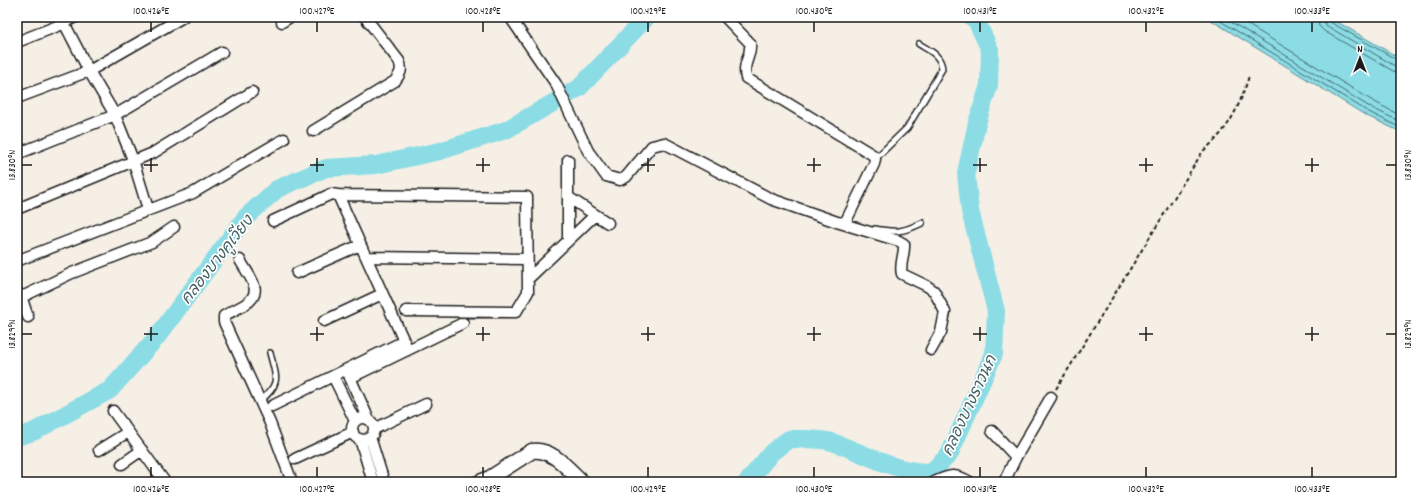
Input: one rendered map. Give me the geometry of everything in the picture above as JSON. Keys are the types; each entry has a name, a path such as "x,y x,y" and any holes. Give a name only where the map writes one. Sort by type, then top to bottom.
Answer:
{"street":[{"path":"17,42 63,20 75,17"},
{"path":"17,98 89,70 183,17"},
{"path":"313,131 395,81 401,73 402,67 365,17"},
{"path":"510,17 556,84 588,152 606,176 620,180 626,177 652,146 664,142 771,198 840,223 899,241 904,244 905,253 900,270 902,274 934,291 945,312 941,332 931,350"},
{"path":"725,17 750,43 751,48 744,64 746,78 873,155 875,159 849,216 846,221 840,223"},
{"path":"63,20 89,70 115,115 133,160 148,209"},
{"path":"17,154 115,115 222,52"},
{"path":"17,209 153,153 252,92"},
{"path":"19,260 148,209 193,193 284,139"},
{"path":"568,160 568,241"},
{"path":"272,221 331,194 527,197 528,292 516,312 406,311"},
{"path":"338,195 406,345"},
{"path":"568,197 608,224"},
{"path":"528,280 595,215"},
{"path":"28,318 19,294 152,242 174,226"},
{"path":"297,273 360,244"},
{"path":"366,257 527,259"},
{"path":"240,260 256,290 255,295 244,305 224,316 224,322 260,401 292,482"},
{"path":"324,320 382,294"},
{"path":"272,406 333,376 348,374 406,345 463,323"},
{"path":"348,374 381,481"},
{"path":"333,376 355,421 365,431 372,482"},
{"path":"1004,482 1016,457 1051,397"},
{"path":"295,459 365,431 426,404"},
{"path":"113,412 165,482"},
{"path":"992,431 1016,457"},
{"path":"99,450 128,432"},
{"path":"122,464 142,450"},
{"path":"488,481 532,451 540,450 551,454 582,482"},
{"path":"934,482 947,476 959,476 970,482"}],"lane":[{"path":"875,159 907,128 942,69 942,62 938,57 919,44"},
{"path":"864,230 875,229 901,232 922,223"},
{"path":"260,401 271,392 277,379 270,353"}],"path":[{"path":"1051,397 1203,151 1215,142 1230,122 1241,102 1249,76"}],"water":[{"path":"1206,17 1329,17 1401,59 1401,132 1365,115"}],"waterway":[{"name":"คลองบางคูเวียง","path":"17,437 33,432 110,390 157,337 245,218 277,189 326,168 376,165 440,151 506,130 579,88 647,17"},
{"name":"คลองบางราวนก","path":"747,482 772,452 789,439 811,439 832,442 880,462 917,471 931,472 949,455 994,354 996,311 970,211 966,173 977,123 989,85 990,50 975,18 971,17"}]}
